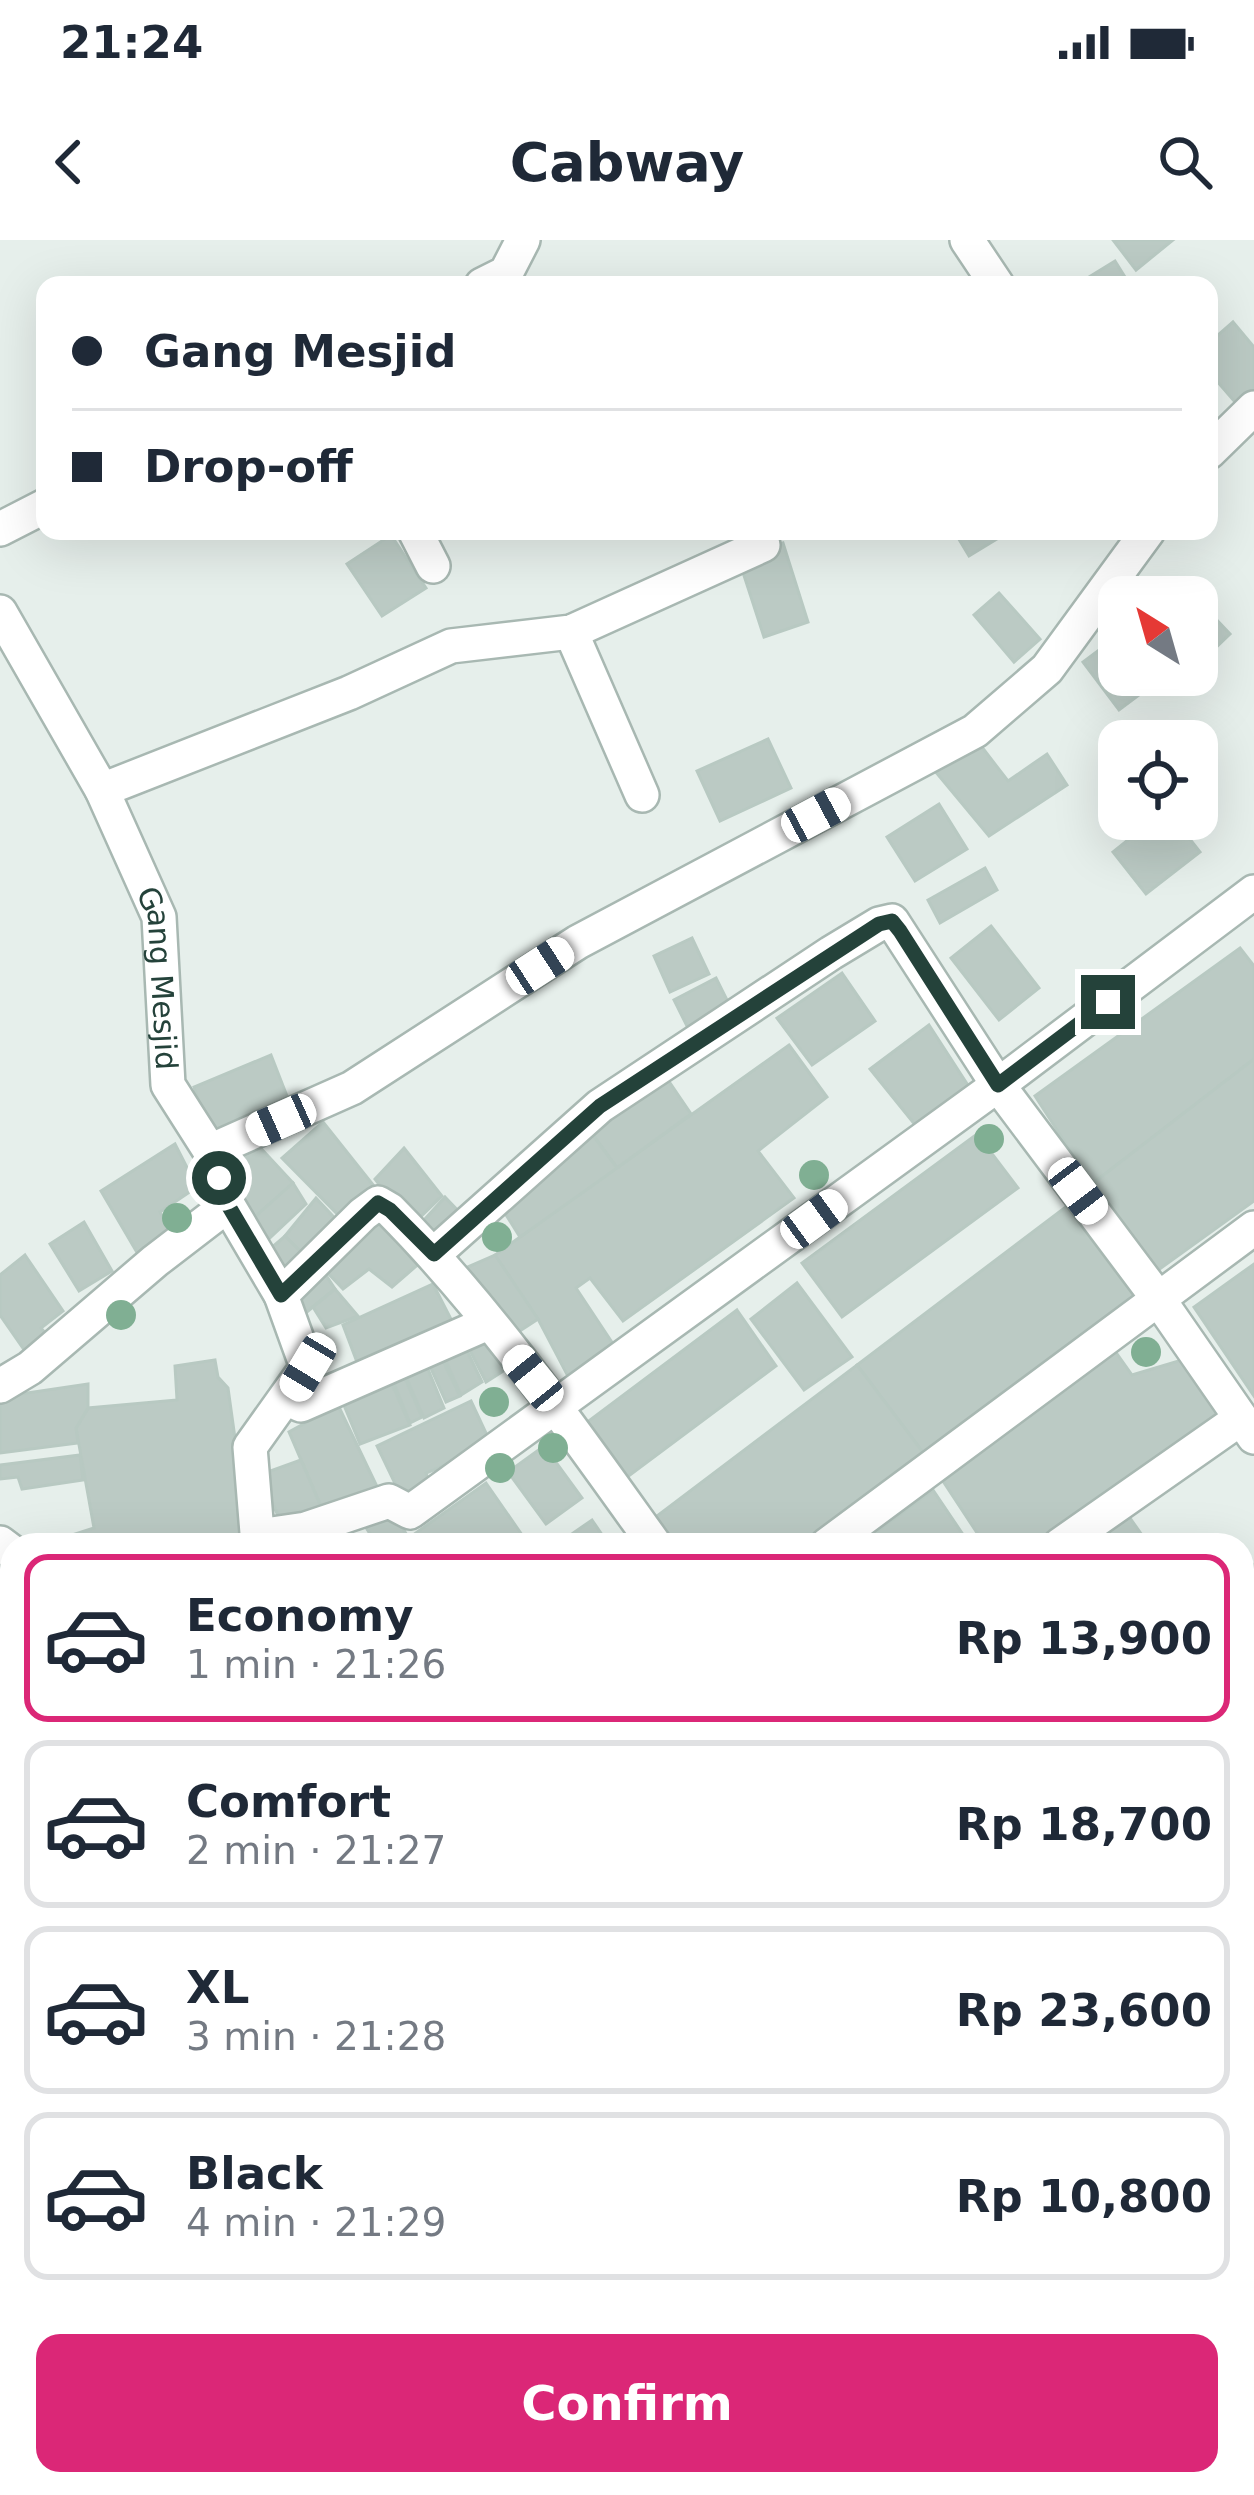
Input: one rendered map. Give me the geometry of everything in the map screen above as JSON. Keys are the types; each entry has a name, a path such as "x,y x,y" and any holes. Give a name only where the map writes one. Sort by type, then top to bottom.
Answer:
{"street":[{"path":"500,276 523,240"},
{"path":"967,240 991,276"},
{"path":"1218,433 1254,408"},
{"path":"0,530 36,511"},
{"path":"420,540 433,566"},
{"path":"210,1151 352,1088 578,942 975,731 1047,669 1141,540"},
{"path":"102,790 350,693 451,646 571,632 763,545"},
{"name":"Gang Mesjid","path":"0,612 102,790 159,916 168,1085 210,1151 228,1205 281,1295 308,1367 250,1448 257,1533"},
{"path":"571,632 642,795"},
{"path":"286,1533 389,1501 410,1512 998,1085 1254,892"},
{"path":"434,1254 600,1106 879,924 892,921 998,1085 1157,1297 1247,1428 1079,1533"},
{"path":"281,1295 378,1203 390,1210 434,1254 556,1406 646,1533"},
{"path":"0,1386 46,1355 228,1205"},
{"path":"843,1533 1254,1228"},
{"path":"289,1399 301,1405 488,1323"}],"building":[{"path":"1113,240 1173,240 1136,270"},
{"path":"1115,261 1124,276 1091,276"},
{"path":"1233,322 1254,347 1254,398 1241,409 1218,382 1218,335"},
{"path":"383,540 394,540 426,588 382,616 347,564"},
{"path":"959,540 995,540 969,556"},
{"path":"783,543 808,622 764,637 738,557"},
{"path":"999,593 1040,639 1014,662 974,615"},
{"path":"1218,621 1230,634 1218,646"},
{"path":"1098,651 1098,682 1083,662"},
{"path":"1108,696 1138,696 1119,710"},
{"path":"768,739 791,788 720,821 697,771"},
{"path":"978,742 1008,781 1047,754 1067,785 989,836 935,771"},
{"path":"939,804 967,849 915,881 887,837"},
{"path":"1128,840 1191,840 1200,852 1146,894 1113,852"},
{"path":"985,868 997,890 940,923 928,900"},
{"path":"991,926 1039,988 999,1020 951,958"},
{"path":"692,938 709,974 670,992 654,956"},
{"path":"1240,948 1254,966 1254,1059 1092,1184 1035,1096"},
{"path":"842,973 875,1021 812,1065 777,1018"},
{"path":"716,978 731,1008 689,1030 674,1000"},
{"path":"929,1025 969,1087 916,1126 870,1069"},
{"path":"789,1045 827,1097 758,1151 794,1198 623,1321 590,1278 576,1288 615,1347 570,1380 538,1319 495,1255"},
{"path":"271,1055 292,1109 213,1141 194,1087"},
{"path":"1254,1059 1254,1201 1154,1273 1092,1184"},
{"path":"668,1080 691,1114 617,1168 589,1130"},
{"path":"323,1122 378,1191 344,1221 282,1158"},
{"path":"589,1130 617,1168 520,1237 498,1202"},
{"path":"977,1134 1018,1188 842,1317 802,1263"},
{"path":"256,1143 293,1183 246,1225 236,1202 232,1154"},
{"path":"175,1144 197,1187 160,1212 171,1232 138,1254 101,1191"},
{"path":"404,1148 442,1196 411,1226 375,1179"},
{"path":"293,1183 306,1204 259,1248 246,1225"},
{"path":"445,1197 468,1221 433,1250 415,1230"},
{"path":"316,1198 344,1228 310,1261 285,1236"},
{"path":"1067,1206 1137,1300 925,1455 857,1365"},
{"path":"381,1208 429,1255 392,1287 369,1269 343,1289 323,1268"},
{"path":"84,1222 112,1271 79,1291 50,1244"},
{"path":"285,1236 310,1261 285,1286 263,1255"},
{"path":"25,1255 63,1311 41,1328 50,1339 27,1354 0,1315 0,1275"},
{"path":"495,1255 538,1319 509,1338 456,1272"},
{"path":"1254,1264 1254,1396 1194,1307"},
{"path":"320,1266 335,1289 302,1316 290,1297"},
{"path":"797,1283 852,1357 804,1390 751,1319"},
{"path":"433,1284 455,1327 360,1370 343,1325"},
{"path":"335,1289 358,1316 326,1328 313,1307"},
{"path":"737,1310 776,1366 622,1481 582,1426"},
{"path":"487,1326 508,1368 486,1382 463,1337"},
{"path":"462,1340 482,1382 461,1395 441,1350"},
{"path":"438,1350 460,1396 446,1402 425,1355"},
{"path":"1115,1351 1132,1375 1182,1360 1227,1422 1068,1533 977,1533 943,1481"},
{"path":"423,1357 444,1408 424,1418 401,1366"},
{"path":"215,1360 218,1377 228,1388 248,1533 78,1533 94,1528 76,1428 88,1408 177,1400 175,1366"},
{"path":"857,1365 925,1455 822,1533 663,1533 653,1519"},
{"path":"401,1369 422,1417 410,1423 390,1374"},
{"path":"387,1373 410,1425 360,1444 339,1393"},
{"path":"88,1384 88,1408 76,1428 78,1443 0,1453 0,1397"},
{"path":"471,1401 492,1446 426,1473 430,1486 402,1498 377,1446"},
{"path":"338,1405 381,1495 325,1516 289,1432"},
{"path":"544,1446 582,1498 546,1524 508,1472"},
{"path":"80,1455 83,1480 22,1489 18,1477 0,1479 0,1465"},
{"path":"301,1460 325,1516 282,1524 259,1475"},
{"path":"486,1483 521,1533 416,1533"},
{"path":"933,1490 962,1533 874,1533"},
{"path":"390,1509 406,1533 369,1533 365,1526"},
{"path":"1125,1511 1141,1533 1093,1533"},
{"path":"592,1520 601,1533 573,1533"}],"route":[{"path":"219,1178 228,1205 281,1295 378,1203 434,1254 600,1106 879,924 892,921 900,931 998,1085 1108,1002"}]}
